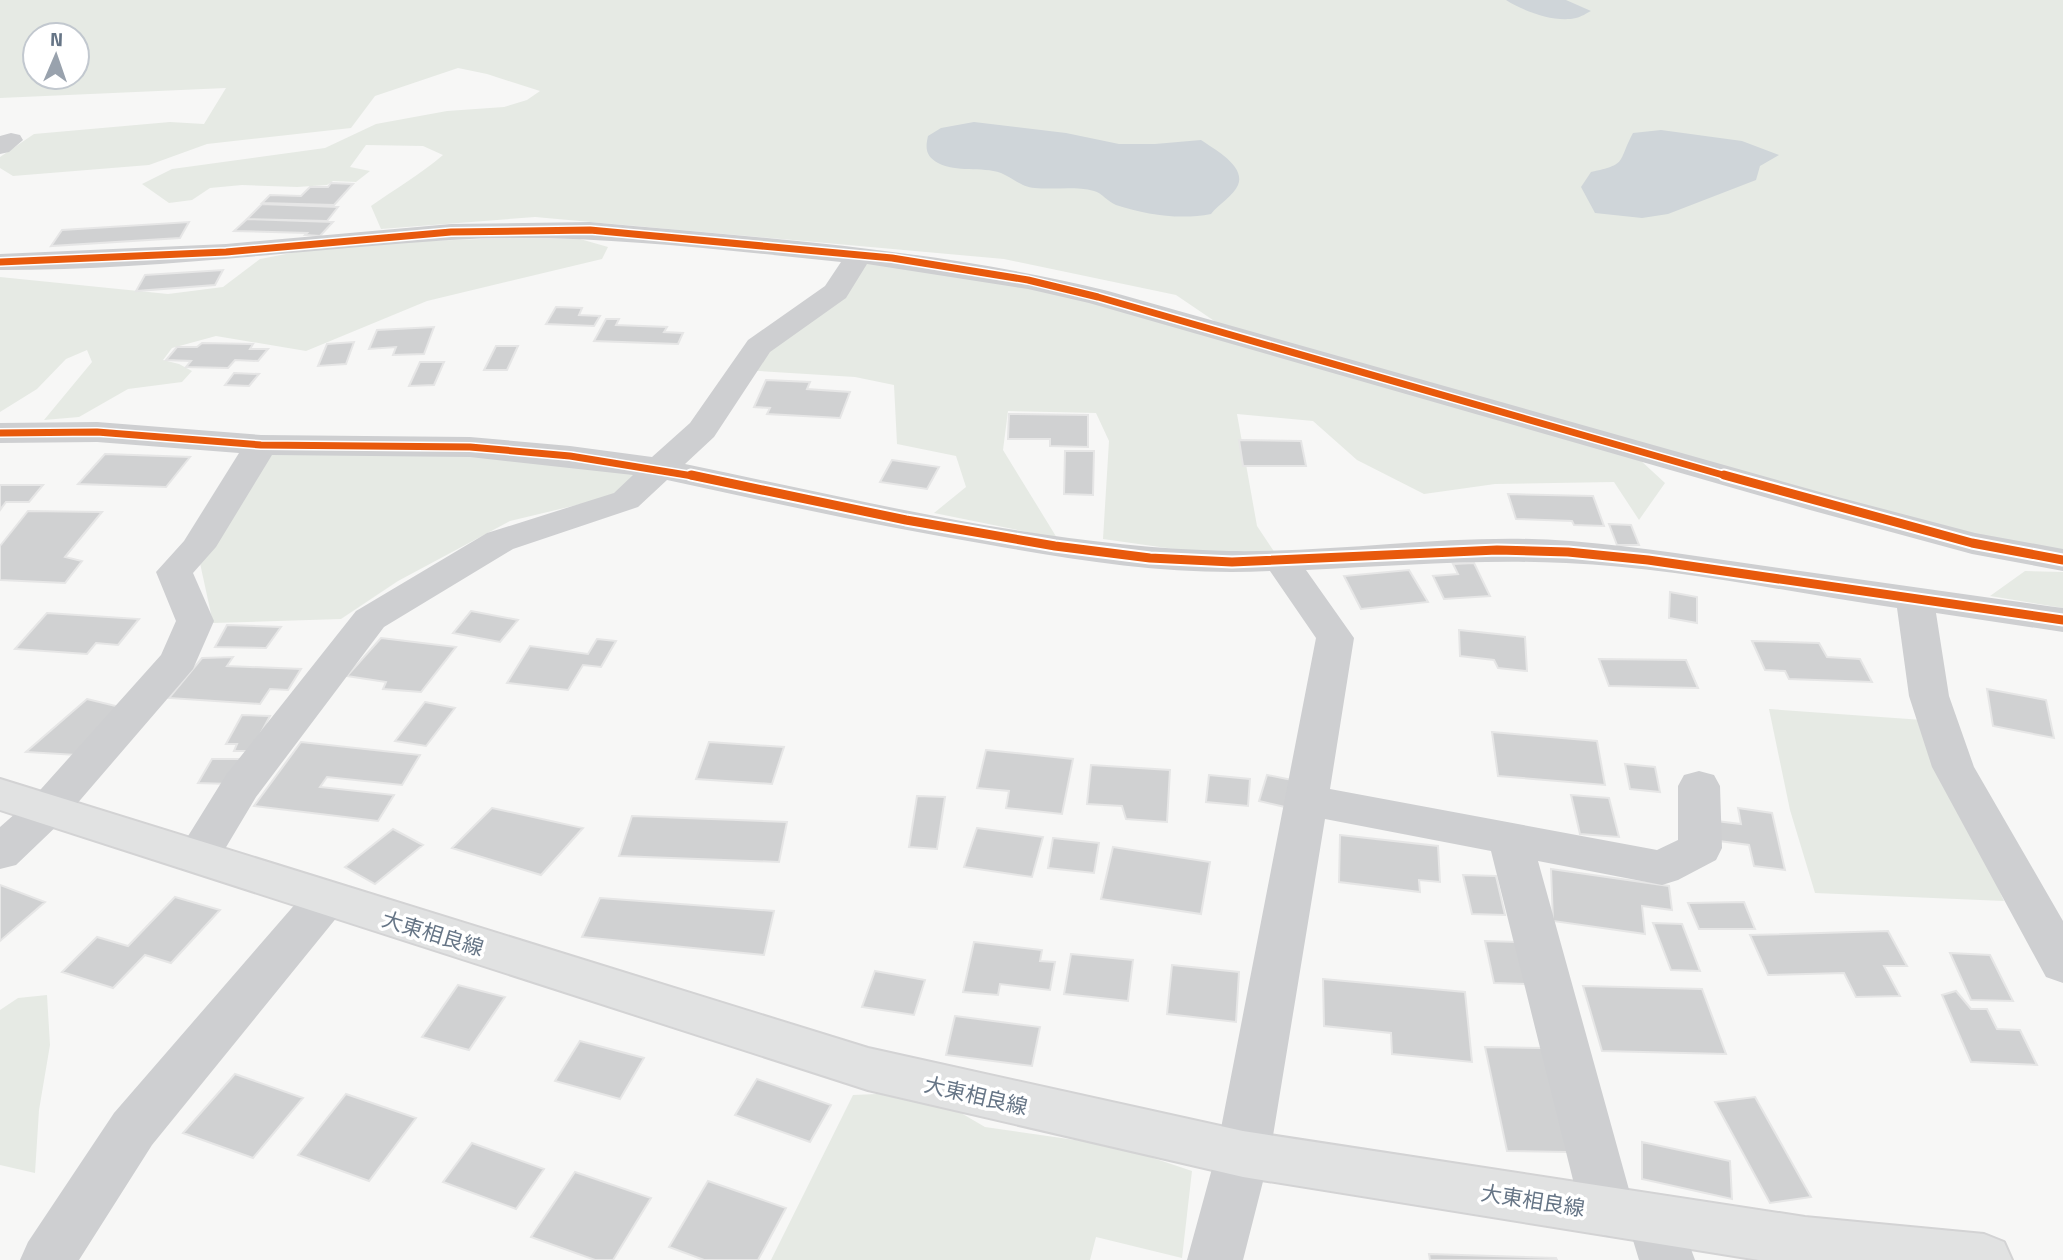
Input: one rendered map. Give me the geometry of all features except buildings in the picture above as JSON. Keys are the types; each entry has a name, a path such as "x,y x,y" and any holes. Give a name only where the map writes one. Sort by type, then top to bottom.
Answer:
{"main road":[{"name":"大東相良線","path":"0,794 868,1069 1243,1154 1643,1230 1805,1242 1984,1260"}],"street":[{"path":"0,262 144,258 452,232 527,229 590,230 859,255 1003,276 1098,297 1822,503 1972,543 2063,560"},
{"path":"197,857 241,786 370,619 500,541 626,500 702,430 759,346 836,292 859,255"},
{"path":"0,433 97,432 261,445 471,447 570,456 662,469 906,520 1055,546 1150,558 1231,562 1497,550 1568,552 1648,560 2063,620"},
{"path":"0,853 48,808 179,660 195,621 174,572 198,547 261,445"},
{"path":"1215,1260 1243,1154 1335,638 1281,561"},
{"path":"1914,599 1929,696 1953,767 2063,964"},
{"path":"1306,800 1662,868 1700,848 1699,786"},
{"path":"1510,840 1643,1230"},
{"path":"48,1260 133,1129 326,899"}],"shaded area":[{"path":"0,0 2063,0 2063,550 1942,529 1639,459 1665,483 1639,520 1614,482 1495,484 1424,494 1357,460 1313,421 1237,414 1257,526 1277,556 1181,550 1103,539 1109,441 1096,413 1008,411 1003,450 1057,538 934,513 966,487 956,456 897,444 894,385 855,377 743,370 862,257 1058,291 1235,335 1176,295 1004,259 535,217 381,229 371,206 443,155 423,146 366,145 350,167 370,171 356,182 333,181 327,185 297,187 242,185 210,188 192,200 169,203 142,184 172,169 325,148 376,124 447,111 504,107 527,100 540,91 458,68 375,96 351,128 207,144 149,165 13,176 0,168 0,157 34,134 170,122 204,124 226,88 0,98"},
{"path":"1506,0 1566,0 1591,11 1576,18 1559,19 1530,12"},
{"path":"974,122 1066,133 1119,144 1201,140 1233,165 1239,178 1238,185 1211,214 1163,216 1116,205 1094,191 1030,187 1001,173 953,168 931,158 927,148 928,136 941,128"},
{"path":"1661,130 1742,141 1779,155 1760,166 1756,180 1668,214 1642,218 1595,213 1581,187 1591,172 1611,167 1620,161 1633,133"},
{"path":"512,238 580,239 608,247 602,259 427,301 306,351 216,336 172,348 163,360 192,371 182,382 128,389 79,417 44,420 92,362 87,350 66,359 37,389 0,412 0,277 168,294 223,287 260,259 307,250 398,242"},
{"path":"261,445 464,451 637,473 629,485 606,498 510,521 398,581 341,619 213,623 198,554"},
{"path":"2025,571 2063,572 2063,608 1990,596"},
{"path":"1769,709 1923,720 2004,901 1815,893 1790,810"},
{"path":"47,995 50,1045 39,1110 35,1173 0,1165 0,1010 18,998"},
{"path":"925,1092 985,1127 1117,1146 1192,1171 1182,1258 1096,1237 1090,1260 771,1260 853,1095"}],"cycle path":[{"path":"0,262 226,252 451,232 590,230 892,258 1028,280 1098,297 1822,503 1972,543 2063,560"},
{"path":"0,433 97,432 261,445 470,447 570,456 662,469 906,520 1055,546 1150,558 1232,562 1497,550 1568,552 1648,560 2063,620"}]}
